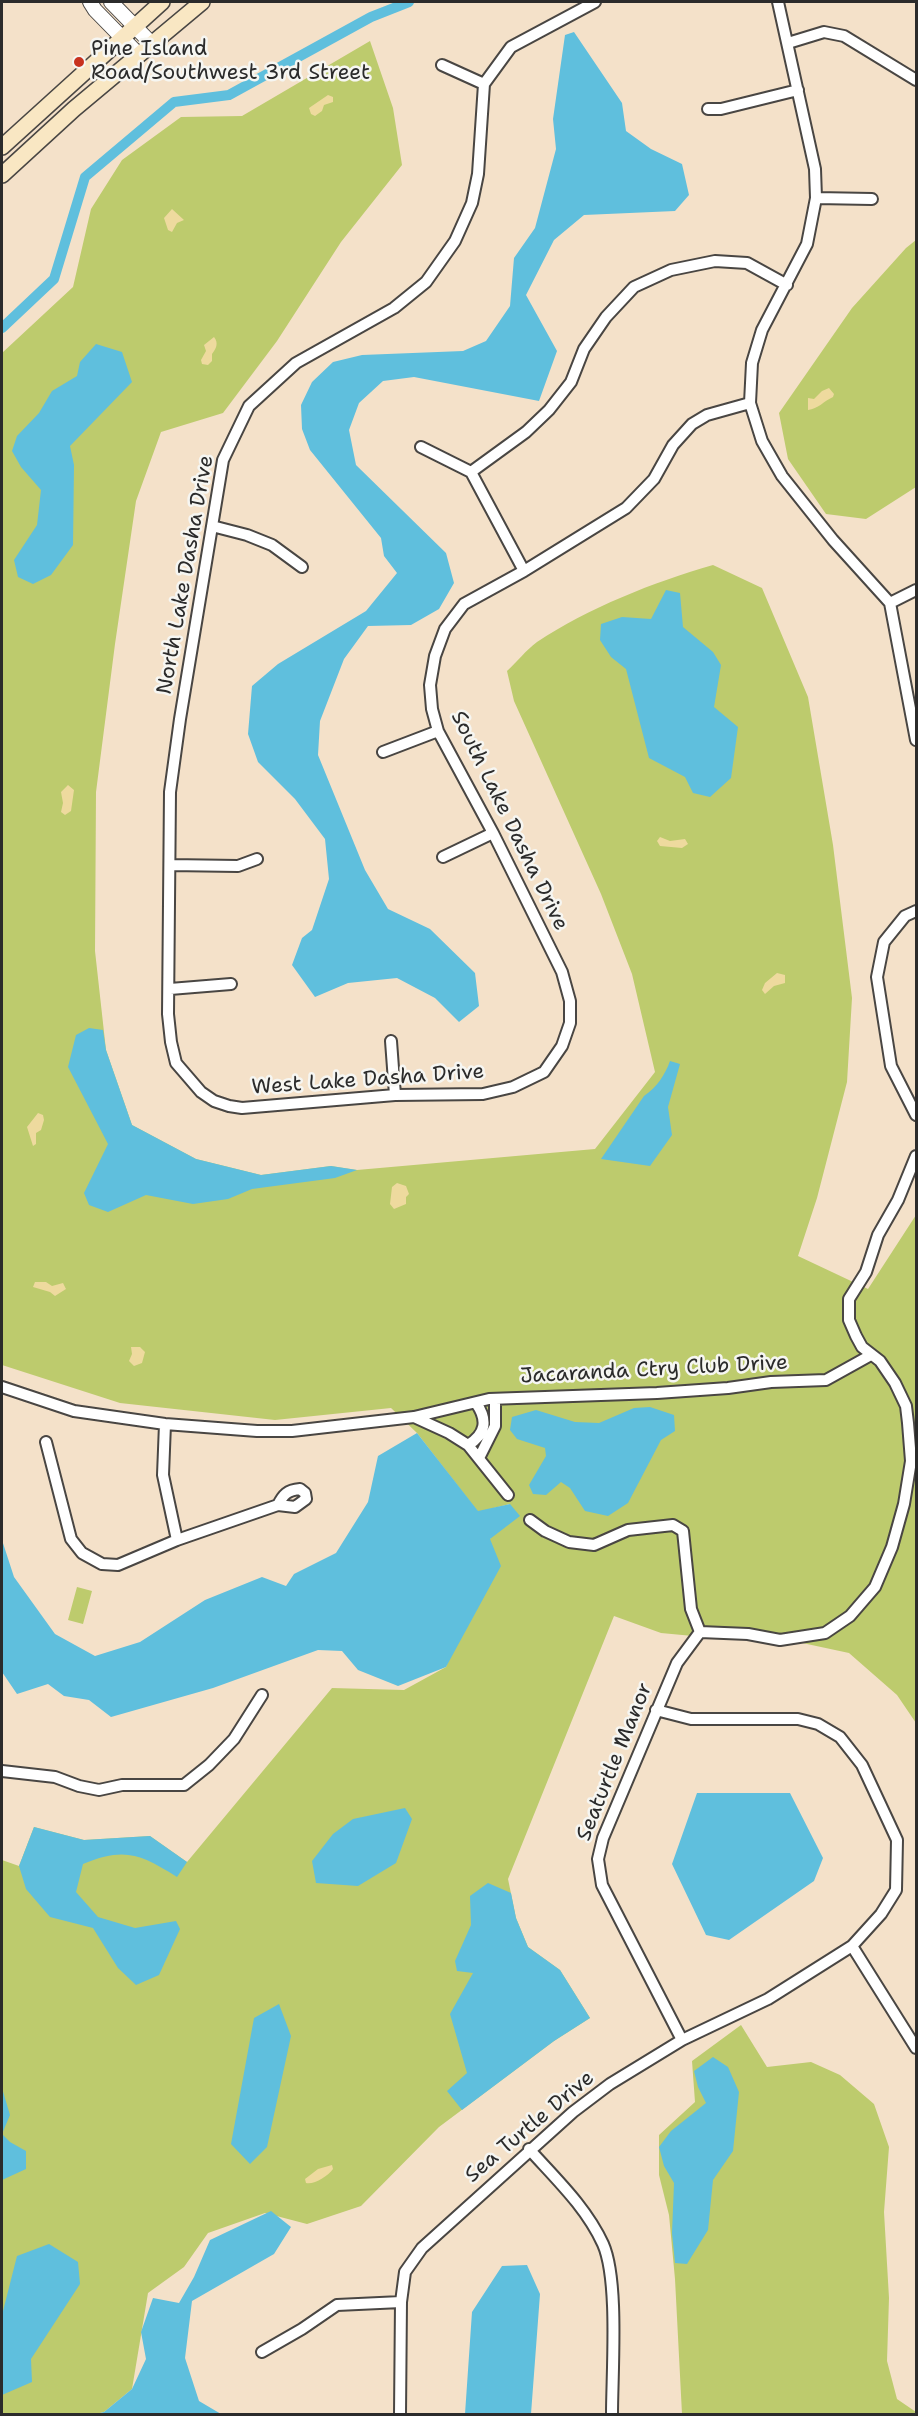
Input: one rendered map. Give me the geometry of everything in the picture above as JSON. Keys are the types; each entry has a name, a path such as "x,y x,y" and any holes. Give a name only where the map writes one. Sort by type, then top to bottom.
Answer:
{"main road":[{"path":"2,147 162,2"},
{"path":"2,175 74,109 202,2"}],"street":[{"path":"90,2 139,55"},
{"path":"111,2 152,45"},
{"path":"442,64 484,84 511,47 595,2"},
{"path":"778,2 814,169 816,198 807,244 762,330 752,363 750,404 762,441 782,476 833,540 890,603 916,741"},
{"path":"788,43 824,32 844,36 916,80"},
{"name":"North Lake Dasha Drive","path":"242,1108 214,1101 194,1085 176,1063 168,1014 170,792 223,460 249,406 296,363 402,301 426,282 455,241 472,203 478,174 484,84"},
{"path":"708,109 721,109 798,90"},
{"path":"816,198 872,199"},
{"path":"471,472 526,432 549,410 571,382 584,349 606,317 634,287 671,270 715,261 747,263 787,285"},
{"name":"South Lake Dasha Drive","path":"570,1023 570,1001 562,972 493,833 438,731 432,709 430,685 435,656 445,628 464,604 524,571 626,508 654,479 673,445 692,424 707,415 750,404"},
{"path":"421,447 471,472 524,571"},
{"path":"212,526 247,535 272,545 302,567"},
{"path":"890,603 916,590"},
{"path":"383,752 438,731"},
{"path":"443,857 493,833"},
{"path":"170,865 238,866 257,859"},
{"path":"916,911 905,916 884,942 877,977 891,1066 916,1116"},
{"path":"170,989 231,984"},
{"name":"West Lake Dasha Drive","path":"242,1108 395,1095 483,1094 513,1087 544,1072 562,1046 570,1023"},
{"path":"391,1041 395,1095"},
{"path":"530,1520 545,1531 569,1542 594,1545 628,1530 674,1525 683,1531 691,1609 700,1632 748,1634 780,1640 825,1633 850,1616 875,1587 892,1547 904,1504 911,1461 906,1406 895,1383 880,1361 862,1347 849,1320 849,1299 866,1272 878,1235 898,1200 916,1156"},
{"name":"Jacaranda Ctry Club Drive","path":"479,1458 495,1426 495,1399 657,1393 728,1388 771,1382 826,1380 871,1355"},
{"path":"2,1387 74,1411 165,1424 257,1431 292,1431 414,1417 495,1399"},
{"path":"468,1445 478,1440 485,1423 476,1403"},
{"path":"414,1417 449,1433 468,1445 508,1495"},
{"path":"165,1424 163,1475 177,1540"},
{"path":"46,1442 71,1539 82,1553 102,1564 118,1565 177,1540 278,1505"},
{"name":"Seaturtle Manor","path":"682,2040 602,1885 598,1859 603,1839 677,1663 700,1632"},
{"path":"2,1771 55,1777 79,1786 99,1790 122,1785 184,1785 209,1765 234,1739 262,1695"},
{"name":"Sea Turtle Drive","path":"400,2415 402,2302 405,2272 422,2248 529,2149 610,2084 682,2040 768,1999 852,1946 881,1914 896,1890 897,1840 862,1765 840,1737 818,1724 798,1719 691,1719 656,1710"},
{"path":"852,1946 916,2048"},
{"path":"529,2149 583,2210 604,2246 612,2286 612,2415"},
{"path":"261,2352 302,2329 336,2305 402,2302"}],"green space":[{"path":"370,41 393,108 402,165 341,242 277,341 223,413 161,432 136,501 96,792 95,951 106,1050 132,1125 196,1159 261,1175 331,1166 357,1170 595,1149 655,1072 632,974 601,894 514,701 507,671 537,642 578,618 622,597 691,572 713,565 762,588 808,697 833,845 852,998 847,1082 817,1198 798,1256 868,1289 916,1215 916,1723 897,1695 849,1653 793,1641 725,1639 661,1633 614,1616 508,1879 516,1918 528,1947 560,1970 590,2018 554,2041 439,2127 361,2206 307,2224 265,2213 208,2233 184,2267 148,2293 132,2389 104,2412 96,2414 2,2414 2,1860 19,1866 34,1827 84,1840 150,1836 187,1862 332,1688 404,1690 446,1667 490,1539 510,1504 478,1512 417,1433 391,1408 275,1420 120,1403 2,1365 2,353 73,287 91,209 122,160 181,117 242,116"},
{"path":"916,240 916,487 866,519 826,514 788,459 779,413 852,308"},
{"path":"77,1587 92,1591 83,1624 68,1620"},
{"path":"741,2025 767,2067 811,2062 840,2075 874,2104 889,2147 884,2212 889,2298 887,2361 897,2399 916,2414 682,2414 675,2279 669,2215 659,2175 659,2135 695,2102 692,2061"}],"sand":[{"path":"328,95 333,97 333,102 324,105 322,111 315,116 311,114 309,108"},
{"path":"172,209 184,220 177,223 172,232 168,230 164,218"},
{"path":"214,337 217,344 212,354 212,361 208,365 202,364 201,360 206,351 204,345"},
{"path":"829,388 834,394 833,397 808,410 808,398 814,399"},
{"path":"68,785 74,790 71,811 65,815 61,812 63,803 61,792"},
{"path":"660,837 670,841 685,839 688,844 682,848 660,846 657,841"},
{"path":"777,973 785,975 785,983 774,986 765,994 762,990 765,983"},
{"path":"38,1113 43,1115 44,1120 41,1130 36,1133 36,1144 33,1146 27,1127"},
{"path":"397,1183 406,1186 409,1194 406,1197 406,1204 394,1209 390,1204 392,1187"},
{"path":"35,1282 46,1282 52,1286 63,1283 66,1289 55,1296 50,1292 33,1287"},
{"path":"131,1347 140,1347 145,1352 142,1363 134,1366 129,1361 132,1354"},
{"path":"332,2165 333,2169 324,2177 313,2183 306,2183 305,2179 318,2169"}],"water":[{"path":"574,32 622,103 626,131 651,149 682,164 689,195 675,211 584,215 554,240 526,295 557,351 539,401 414,377 383,381 359,403 349,430 356,465 446,553 454,583 439,609 411,625 368,626 344,659 320,721 318,755 365,870 388,909 430,929 475,973 479,1006 459,1022 435,998 397,978 348,983 315,997 292,965 302,938 312,930 329,879 325,839 295,799 258,762 248,734 252,686 278,664 366,611 397,573 384,556 381,538 310,450 302,429 301,405 312,382 333,362 362,355 463,351 486,341 510,306 514,258 535,228 556,149 553,119 565,35"},
{"path":"96,344 122,352 132,382 70,446 74,465 73,545 51,575 33,584 18,577 14,560 37,525 41,490 21,467 12,451 17,436 39,413 52,391 77,376 80,362"},
{"path":"666,590 680,593 683,627 713,652 721,665 714,707 738,727 731,778 710,797 693,793 685,777 649,758 626,669 611,657 600,640 601,624 622,617 651,619"},
{"path":"89,1028 103,1030 106,1050 132,1125 196,1159 261,1175 331,1166 357,1170 335,1178 252,1189 228,1199 193,1204 146,1195 108,1212 89,1205 84,1193 108,1144 68,1067 76,1035"},
{"path":"670,1061 680,1064 668,1107 672,1135 650,1166 601,1159 644,1096 660,1080"},
{"path":"650,1407 674,1415 675,1431 661,1440 628,1503 608,1516 585,1511 570,1488 561,1482 546,1495 533,1494 529,1485 546,1456 545,1448 517,1439 510,1430 512,1417 536,1410 575,1422 599,1423 634,1408"},
{"path":"417,1433 478,1511 510,1504 520,1516 490,1539 501,1566 446,1667 398,1686 358,1670 342,1651 318,1650 213,1688 111,1717 89,1700 64,1696 48,1684 17,1694 2,1672 2,1540 14,1577 55,1634 95,1656 140,1642 205,1600 262,1577 286,1586 294,1574 336,1553 368,1502 378,1456"},
{"path":"697,1793 790,1793 823,1858 814,1881 729,1940 706,1935 672,1864"},
{"path":"405,1808 412,1819 396,1863 358,1886 316,1883 312,1861 333,1834 353,1819"},
{"path":"34,1827 84,1840 150,1836 187,1862 177,1877 153,1863 132,1855 98,1859 83,1864 76,1892 98,1917 135,1928 176,1921 180,1929 159,1975 136,1985 118,1968 93,1928 50,1917 26,1889 19,1866"},
{"path":"488,1883 511,1893 516,1918 528,1947 560,1970 590,2018 554,2041 462,2110 447,2091 467,2073 450,2014 473,1973 457,1971 455,1961 471,1925 470,1896"},
{"path":"279,2004 291,2036 267,2147 250,2164 231,2144 254,2018"},
{"path":"713,2057 728,2067 739,2092 733,2151 713,2180 708,2230 687,2264 675,2263 672,2233 674,2183 664,2166 659,2147 671,2131 706,2103 698,2087 694,2071"},
{"path":"2,2088 10,2115 2,2134"},
{"path":"2,2134 10,2142 26,2151 26,2169 2,2180"},
{"path":"271,2211 291,2227 274,2254 192,2301 185,2358 199,2401 221,2414 96,2414 104,2412 132,2389 146,2359 141,2332 153,2298 179,2303 194,2277 210,2240"},
{"path":"49,2244 78,2262 80,2284 31,2359 32,2382 2,2395 2,2315 17,2256"},
{"path":"527,2265 540,2294 531,2414 465,2414 472,2312 502,2266"}],"waterway":[{"path":"2,328 54,279 85,177 174,102 229,95 371,17 409,2"}],"place":[{"name":"Pine Island Road/Southwest 3rd Street","path":"79,62"}]}
